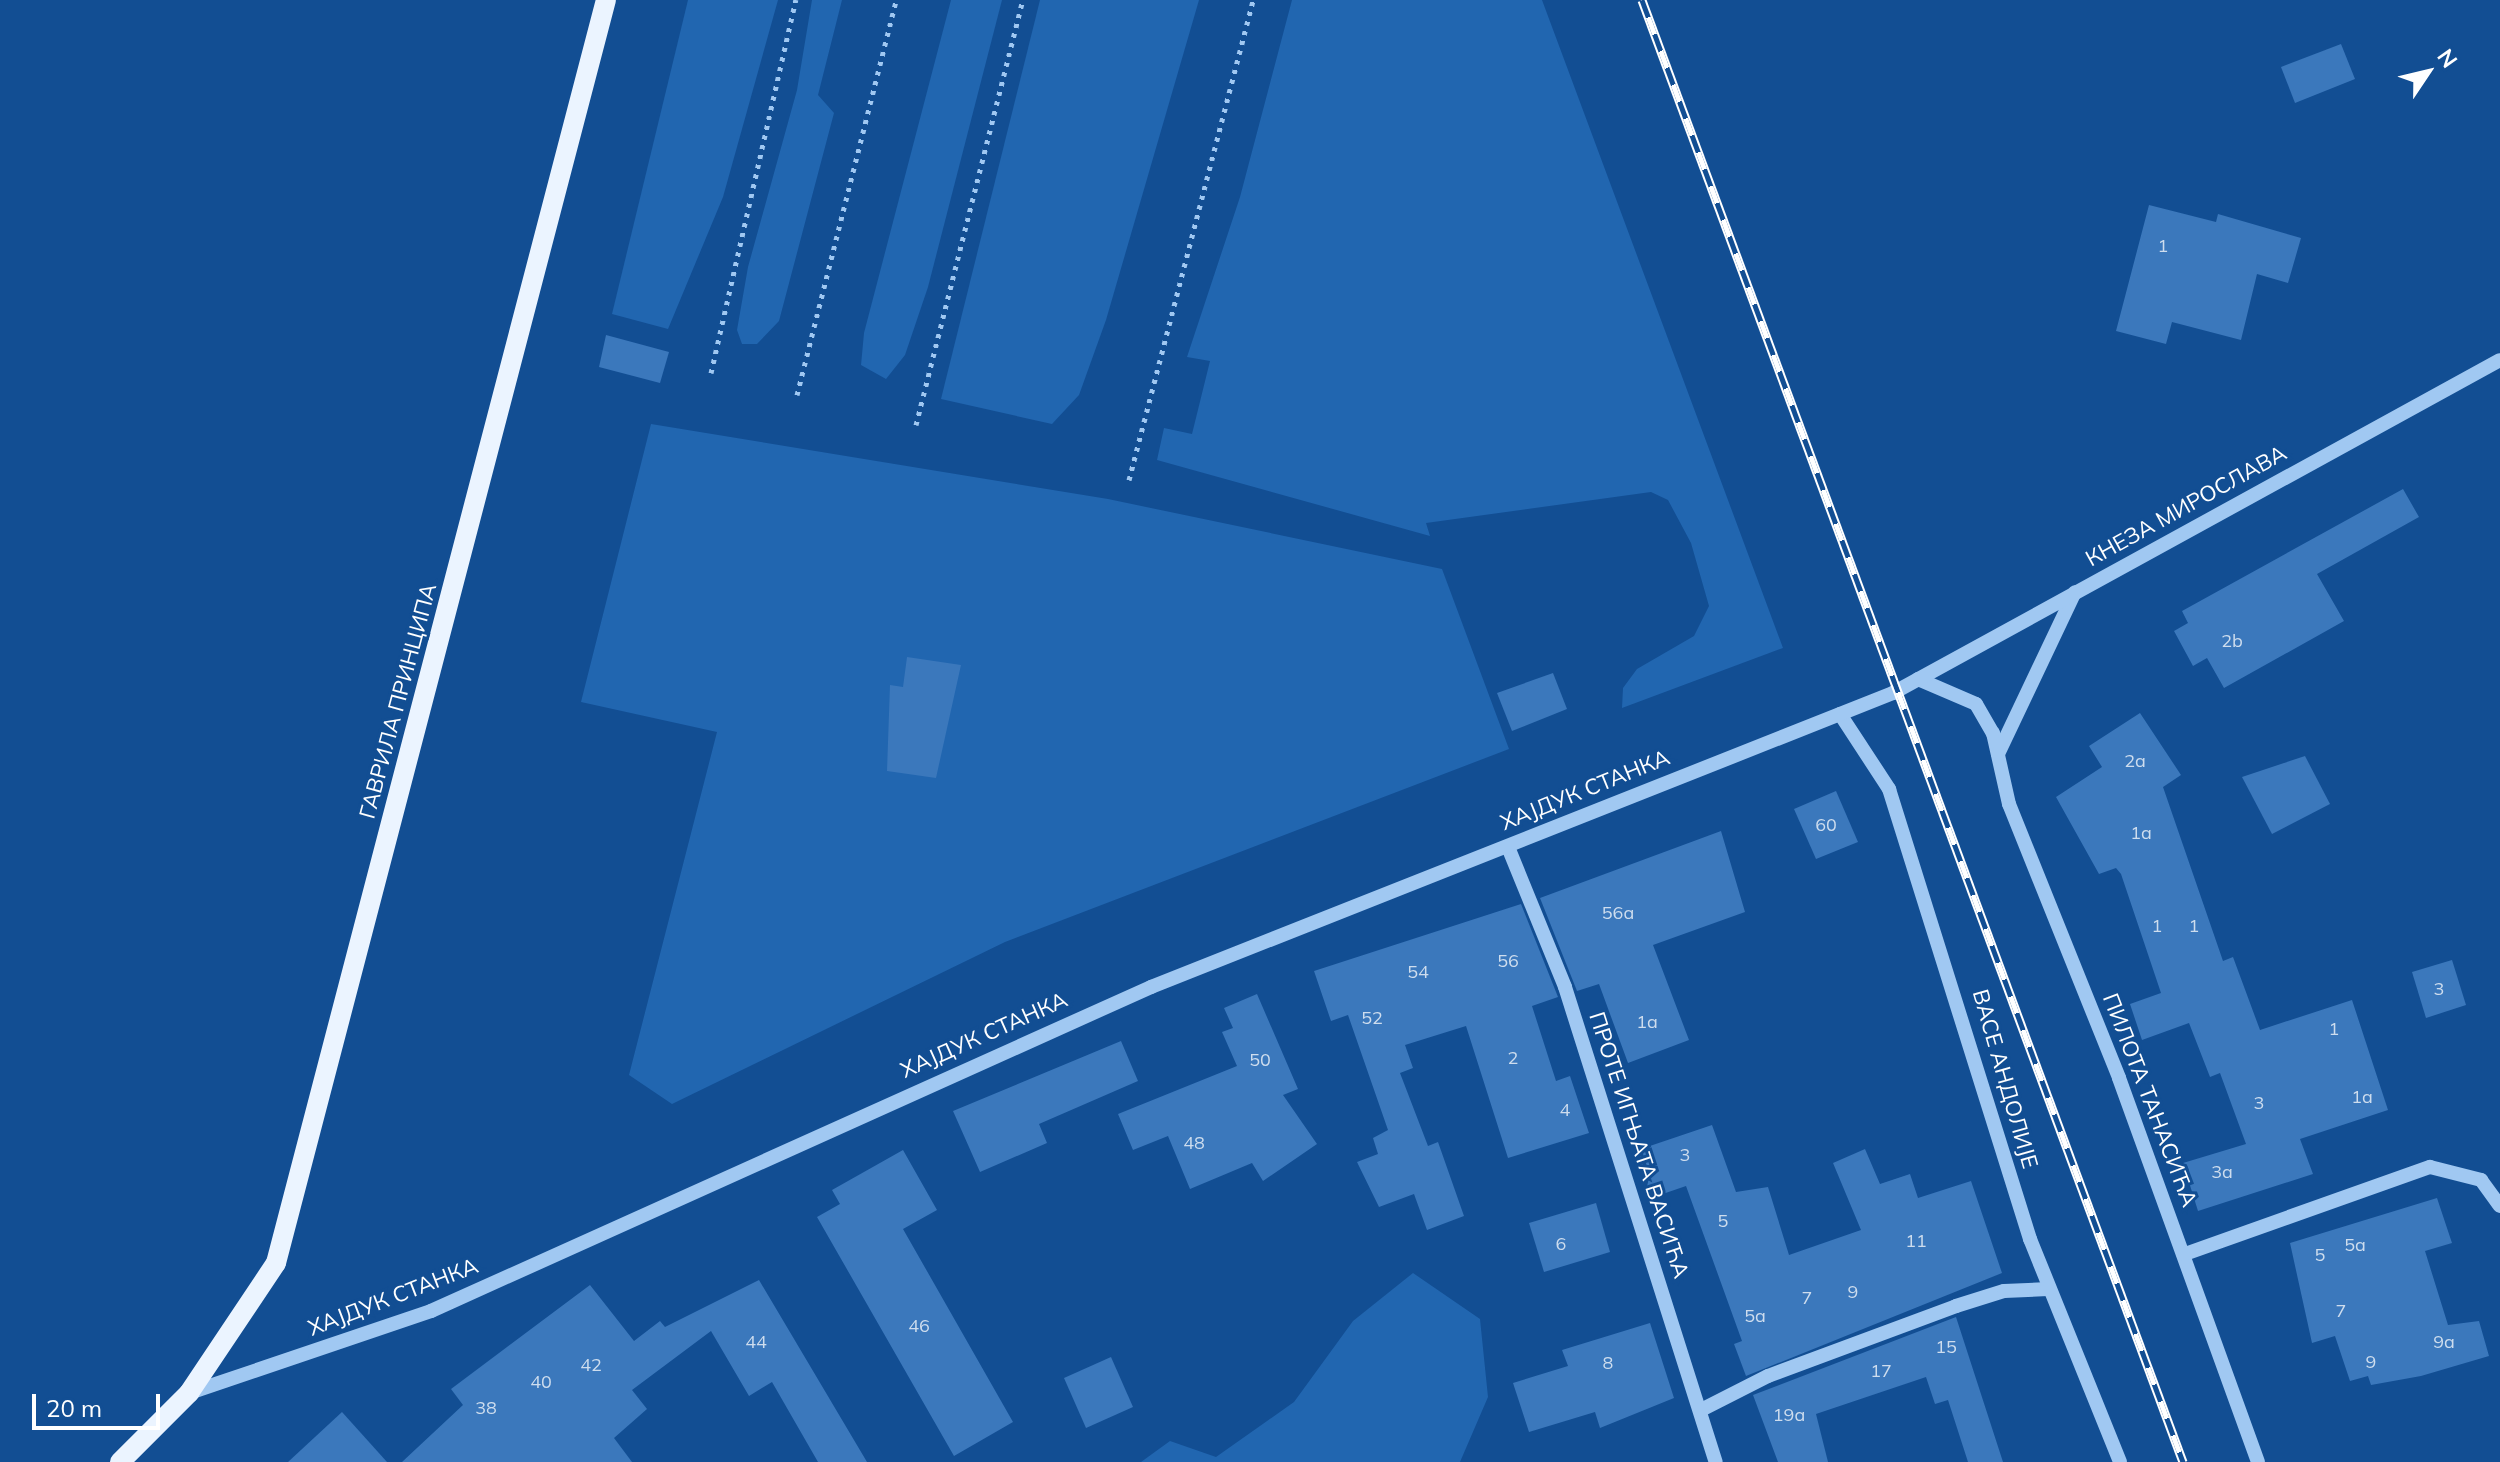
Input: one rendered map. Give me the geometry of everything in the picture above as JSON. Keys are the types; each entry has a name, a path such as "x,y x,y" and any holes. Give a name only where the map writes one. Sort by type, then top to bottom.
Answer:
{"main road":[{"name":"ГАВРИЛА ПРИНЦИПА","path":"189,1393 276,1263 606,0"},
{"name":"ХАЈДУК СТАНКА","path":"120,1462 189,1393"}],"street":[{"name":"КНЕЗА МИРОСЛАВА","path":"1893,693 2500,360"},
{"path":"1998,755 2075,592"},
{"name":"ПИЛОТА ТАНАСИЋА","path":"1918,679 1976,704 1998,755 2029,857 2185,1254 2258,1462"},
{"name":"ХАЈДУК СТАНКА","path":"189,1393 431,1311 1151,987 1893,693"},
{"name":"ВАСЕ АНДОЛИЈЕ","path":"1840,714 1889,789 2048,1289 2120,1462"},
{"name":"ПРОТЕ ИГЊАТА ВАСИЋА","path":"1508,847 1565,987 1716,1462"},
{"path":"2185,1254 2341,1193 2430,1167 2456,1169 2481,1180 2500,1206"},
{"path":"1701,1410 1768,1376 1956,1306 2004,1291 2048,1289"}],"path":[{"path":"711,373 796,0"},
{"path":"797,395 896,0"},
{"path":"916,425 1023,0"},
{"path":"1129,480 1253,0"}],"shaded area":[{"path":"688,0 778,0 723,197 668,329 612,314"},
{"path":"812,0 842,0 818,95 834,113 779,321 757,344 742,344 737,330 748,267 797,90"},
{"path":"951,0 1002,0 928,287 905,355 886,379 861,365 864,333"},
{"path":"1040,0 1199,0 1106,320 1079,395 1052,424 941,399"},
{"path":"1292,0 1542,0 1783,648 1622,708 1623,688 1637,669 1694,636 1709,606 1691,543 1668,500 1651,492 1426,523 1430,536 1157,460 1164,428 1192,434 1210,361 1187,357 1240,197"},
{"path":"651,424 1108,499 1442,569 1509,749 1005,942 672,1104 629,1075 717,732 581,702"},
{"path":"1413,1273 1480,1319 1488,1397 1460,1462 1141,1462 1170,1441 1216,1457 1294,1402 1353,1321"}],"building":[{"path":"2341,44 2355,79 2295,103 2281,67"},
{"path":"2149,205 2216,222 2218,214 2301,238 2288,283 2257,274 2241,340 2172,322 2166,344 2116,331"},
{"path":"606,335 669,352 660,383 599,367"},
{"path":"2403,489 2419,517 2317,574 2344,621 2224,688 2207,658 2193,666 2174,631 2188,623 2182,611"},
{"path":"907,657 961,665 936,778 887,771 890,685 903,687"},
{"path":"1553,673 1567,709 1512,731 1497,693"},
{"path":"2140,713 2181,775 2163,787 2223,961 2233,957 2260,1030 2352,1000 2388,1110 2300,1139 2313,1174 2198,1211 2183,1163 2246,1144 2220,1073 2210,1077 2189,1023 2142,1040 2130,1004 2161,993 2121,874 2116,868 2099,874 2056,797 2102,767 2089,746"},
{"path":"2305,756 2330,804 2272,834 2242,777"},
{"path":"1836,791 1858,842 1816,859 1794,809"},
{"path":"1721,831 1745,912 1653,945 1689,1040 1628,1063 1599,984 1577,991 1540,898"},
{"path":"1521,904 1558,997 1532,1006 1556,1081 1570,1076 1589,1133 1508,1158 1466,1026 1405,1045 1413,1068 1400,1073 1428,1146 1438,1142 1464,1216 1427,1230 1414,1194 1379,1207 1357,1162 1378,1154 1373,1138 1388,1130 1348,1015 1331,1021 1314,971"},
{"path":"2452,960 2466,1005 2426,1018 2412,972"},
{"path":"1257,994 1298,1089 1283,1095 1317,1144 1263,1181 1252,1163 1190,1189 1168,1136 1133,1150 1118,1114 1237,1066 1222,1032 1233,1028 1224,1008"},
{"path":"1121,1041 1138,1081 1039,1124 1047,1143 980,1172 953,1111"},
{"path":"1712,1125 1736,1192 1768,1187 1789,1255 1861,1230 1833,1163 1865,1149 1880,1184 1910,1174 1918,1198 1971,1181 2002,1273 1746,1376 1734,1344 1742,1341 1686,1186 1651,1198 1635,1151"},
{"path":"903,1150 937,1210 903,1229 1013,1422 954,1456 817,1217 840,1204 832,1190"},
{"path":"2437,1198 2452,1243 2425,1251 2448,1325 2479,1321 2489,1356 2421,1376 2371,1385 2368,1376 2350,1381 2335,1336 2312,1343 2290,1243"},
{"path":"1596,1203 1610,1252 1544,1272 1529,1223"},
{"path":"759,1280 867,1462 818,1462 772,1382 749,1396 711,1331 632,1390 647,1409 614,1438 632,1462 402,1462 463,1405 451,1389 590,1285 634,1341 660,1321 665,1327"},
{"path":"1956,1317 2003,1462 1968,1462 1948,1400 1935,1404 1926,1377 1816,1414 1828,1462 1778,1462 1753,1395"},
{"path":"1650,1323 1674,1398 1600,1428 1595,1412 1529,1432 1513,1383 1568,1366 1562,1350"},
{"path":"1111,1357 1133,1407 1086,1428 1064,1378"},
{"path":"342,1412 387,1462 288,1462"}],"railway":[{"path":"1642,0 2183,1462"}]}
